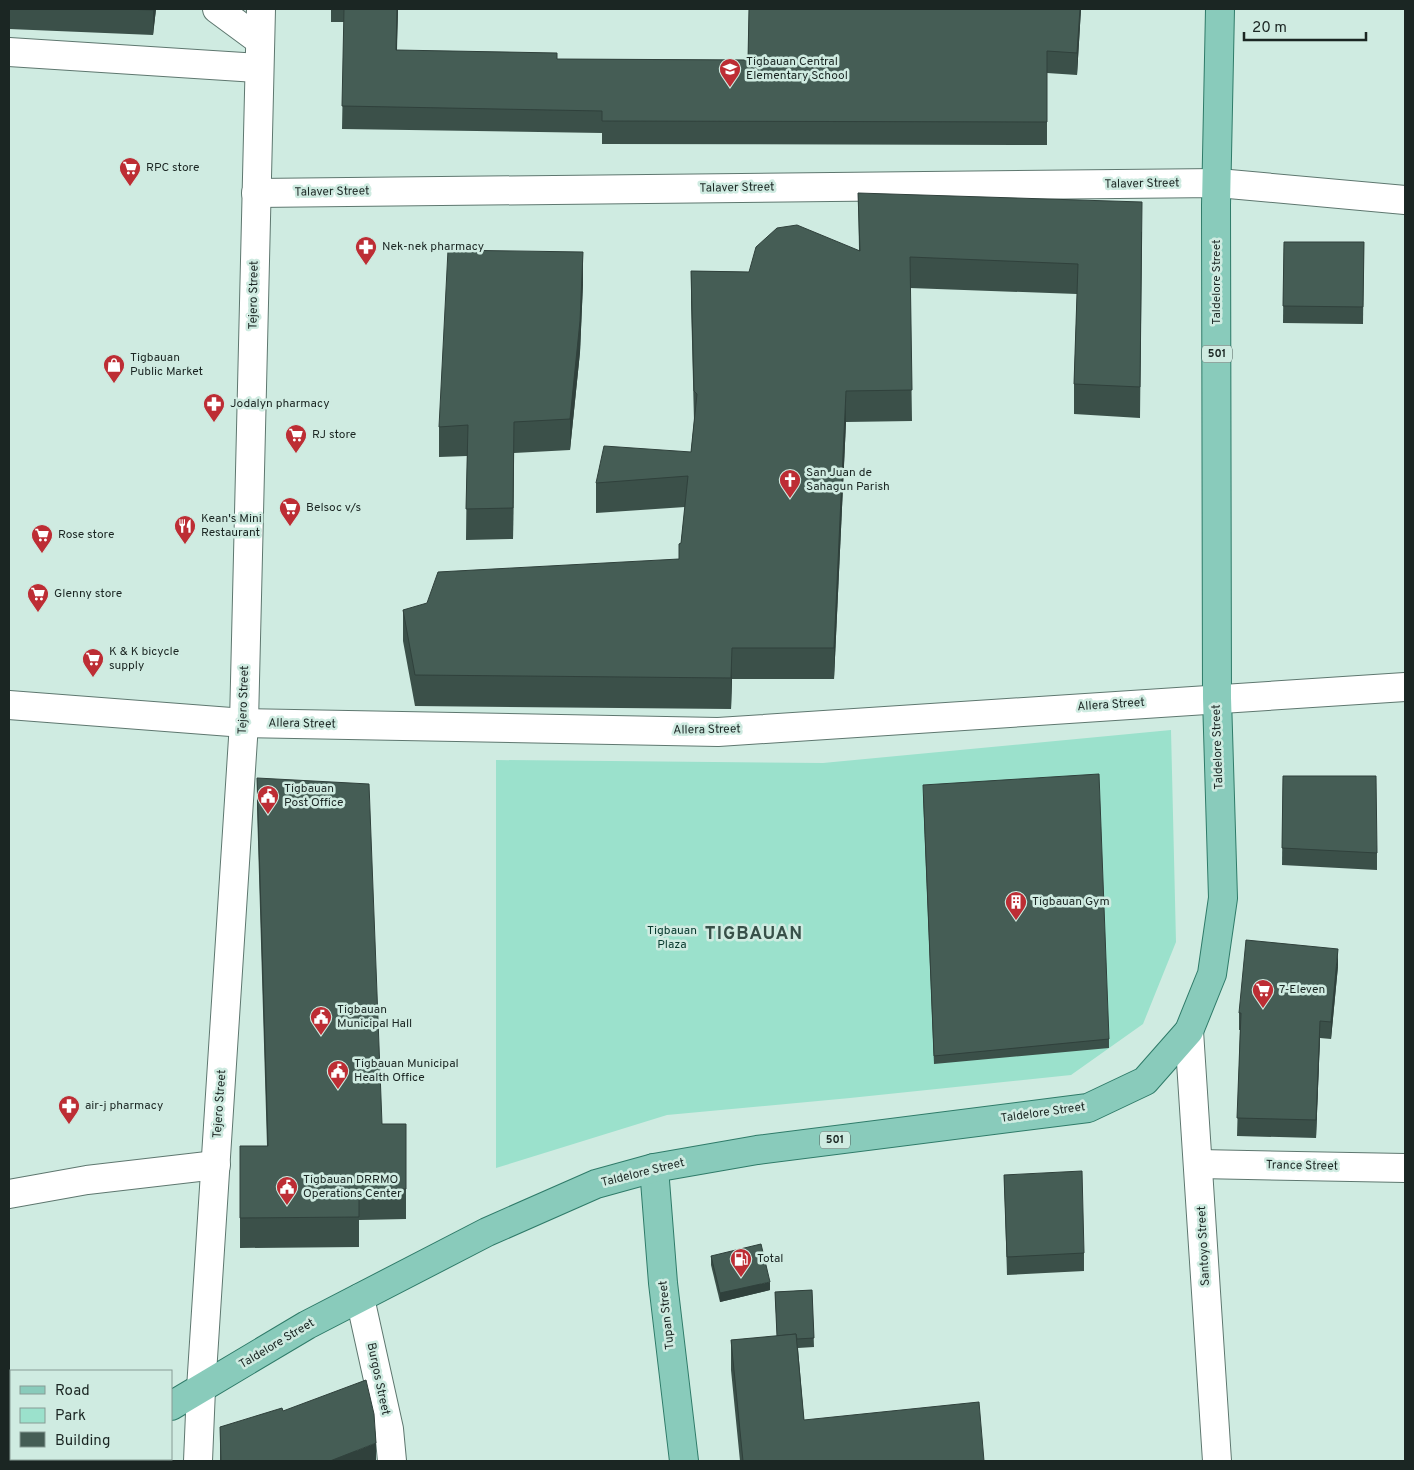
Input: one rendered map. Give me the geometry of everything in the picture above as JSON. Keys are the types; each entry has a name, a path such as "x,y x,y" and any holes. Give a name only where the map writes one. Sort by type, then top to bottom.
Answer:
{"main road":[{"name":"Taldelore Street","path":"172,1405 307,1325 487,1232 596,1184 654,1168 757,1150 1088,1108 1145,1081 1189,1031 1212,974 1223,898 1217,698 1220,9"},
{"name":"Tupan Street","path":"654,1168 663,1283 684,1461"}],"street":[{"path":"218,9 259,40"},
{"name":"Tejero Street","path":"198,1461 244,723 260,9"},
{"path":"9,52 258,68"},
{"name":"Talaver Street","path":"256,192 1218,184 1405,200"},
{"name":"Allera Street","path":"9,705 244,723 718,732 1405,687"},
{"name":"Santoyo Street","path":"1189,1031 1217,1461"},
{"name":"Trance Street","path":"1199,1164 1405,1168"},
{"path":"9,1194 86,1180 216,1165"},
{"name":"Burgos Street","path":"360,1298 389,1429 392,1461"}],"green space":[{"name":"Tigbauan Plaza","path":"1171,730 1176,942 1143,1024 1071,1075 667,1115 496,1168 496,760 823,763"}],"building":[{"path":"344,9 397,9 396,50 557,53 557,59 748,60 749,9 1080,9 1077,53 1047,51 1047,122 602,121 602,111 342,106"},
{"path":"858,193 1142,202 1140,387 1074,384 1078,264 910,257 912,390 846,391 834,648 732,648 731,678 415,675 403,610 427,603 438,572 679,559 679,544 681,543 688,476 596,483 604,446 691,452 697,394 694,391 691,271 749,272 756,247 777,228 797,225 860,251"},
{"path":"1284,242 1364,242 1363,307 1283,306"},
{"path":"448,250 583,252 580,321 570,419 514,422 513,508 466,509 468,425 439,427"},
{"name":"Tigbauan Gym","path":"1099,774 1109,1039 934,1056 923,785"},
{"path":"1283,776 1376,776 1377,853 1282,848"},
{"name":"Tigbauan Municipal Hall","path":"257,778 369,784 382,1124 406,1124 406,1189 359,1190 359,1217 240,1218 240,1146 268,1146"},
{"path":"1246,940 1338,949 1331,1022 1320,1021 1316,1120 1237,1118 1241,1013 1239,1013"},
{"path":"1082,1171 1084,1253 1007,1257 1004,1175"},
{"name":"Total","path":"761,1244 770,1282 720,1293 711,1256"},
{"path":"812,1290 814,1338 797,1339 796,1334 777,1336 775,1292"},
{"path":"796,1334 804,1420 979,1402 984,1461 743,1461 731,1340"},
{"path":"366,1380 374,1414 376,1443 330,1461 221,1461 220,1427 282,1408 283,1411"}],"place":[{"name":"Tigbauan Central Elementary School","path":"730,88"},
{"name":"RPC store","path":"130,187"},
{"name":"Nek-nek pharmacy","path":"366,266"},
{"name":"Tigbauan Public Market","path":"114,384"},
{"name":"Jodalyn pharmacy","path":"214,423"},
{"name":"RJ store","path":"296,454"},
{"name":"San Juan de Sahagun Parish","path":"790,499"},
{"name":"Belsoc v/s","path":"290,527"},
{"name":"Kean's Mini Restaurant","path":"185,545"},
{"name":"Rose store","path":"42,554"},
{"name":"Glenny store","path":"38,613"},
{"name":"K & K bicycle supply","path":"93,678"},
{"name":"Tigbauan Post Office","path":"268,815"},
{"name":"Tigbauan Gym","path":"1016,921"},
{"name":"7-Eleven","path":"1263,1009"},
{"name":"Tigbauan Municipal Hall","path":"321,1036"},
{"name":"Tigbauan Municipal Health Office","path":"338,1090"},
{"name":"air-j pharmacy","path":"69,1125"},
{"name":"Tigbauan DRRMO Operations Center","path":"287,1206"},
{"name":"Total","path":"741,1278"}],"district":[{"name":"TIGBAUAN","path":"754,934"}]}
